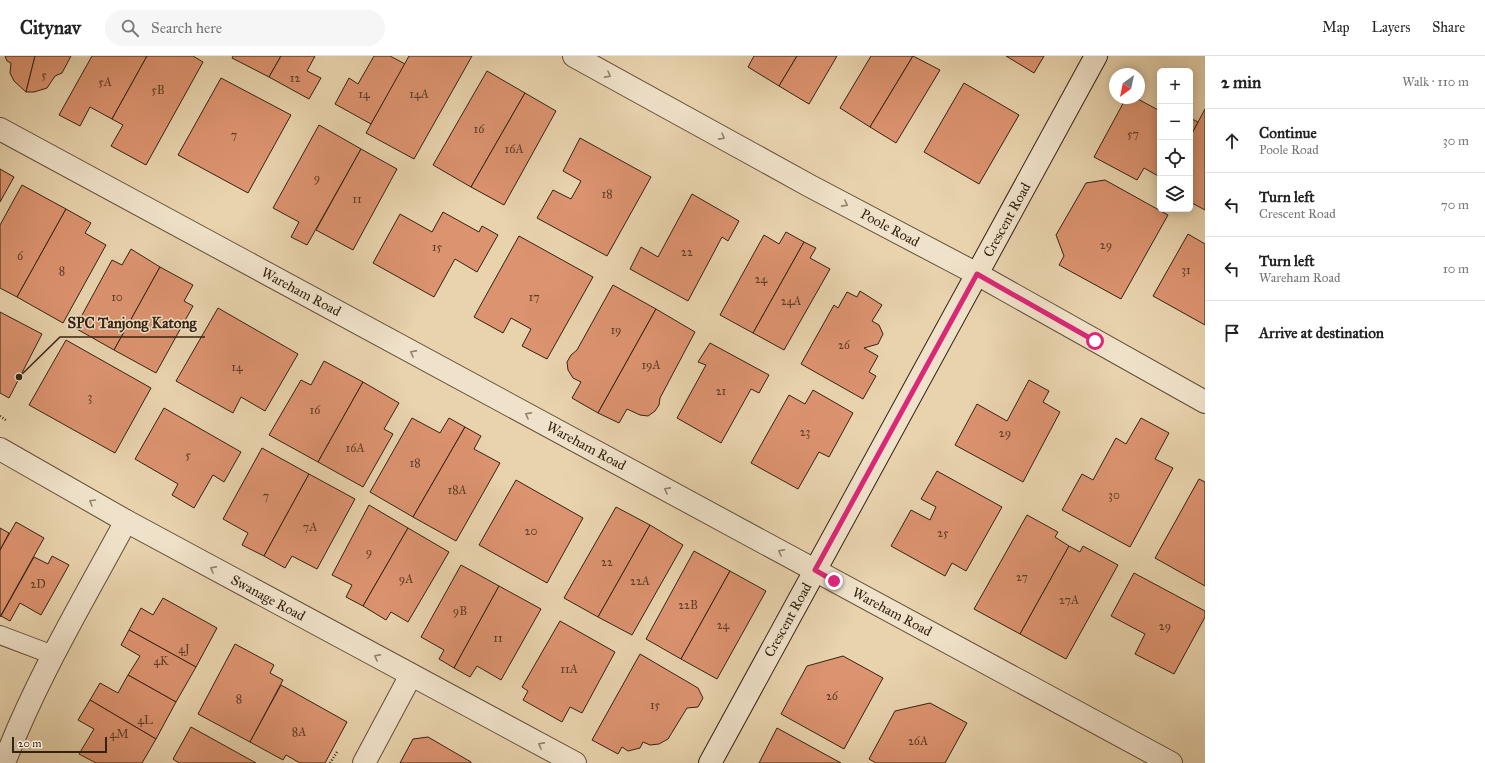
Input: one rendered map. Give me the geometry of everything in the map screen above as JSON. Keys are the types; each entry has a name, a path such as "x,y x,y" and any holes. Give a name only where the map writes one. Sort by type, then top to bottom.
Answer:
{"street":[{"name":"Poole Road","path":"574,56 810,186 977,274 1205,402"},
{"name":"Crescent Road","path":"710,763 1096,56"},
{"name":"Wareham Road","path":"0,129 1171,763"},
{"name":"Swanage Road","path":"0,449 126,521 575,763"},
{"path":"4,763 17,729 52,655 126,521"},
{"path":"364,763 411,675"}],"lane":[{"path":"0,635 52,655"}],"building":[{"path":"5,56 35,56 26,92 14,81 10,73 11,63 7,61"},
{"path":"35,56 71,56 62,73 55,76 47,88 34,92 26,92"},
{"path":"92,56 147,56 112,119 90,107 80,126 59,115"},
{"path":"147,56 193,56 203,62 146,165 111,146 123,125 112,119"},
{"path":"233,56 281,56 269,77 232,58"},
{"path":"281,56 315,56 307,71 321,78 309,99 269,77"},
{"path":"374,56 390,56 405,64 371,124 335,104 349,78 358,84"},
{"path":"409,56 472,56 414,159 366,133"},
{"path":"754,56 797,56 779,86 748,67"},
{"path":"797,56 837,56 809,104 779,86"},
{"path":"871,56 913,56 870,127 840,108"},
{"path":"913,56 940,70 896,143 870,127"},
{"path":"1006,56 1044,56 1034,73"},
{"path":"487,71 525,93 471,187 433,165"},
{"path":"221,78 291,115 248,193 178,155"},
{"path":"964,83 1019,115 979,184 924,152"},
{"path":"525,93 556,111 504,205 471,187"},
{"path":"1145,103 1157,109 1157,175 1144,168 1137,180 1094,157 1123,104"},
{"path":"1205,109 1205,210 1193,204 1193,131"},
{"path":"1193,120 1198,122 1193,131"},
{"path":"319,125 361,149 307,245 291,237 299,222 273,208"},
{"path":"580,138 651,177 607,256 537,218 553,190 571,199 581,181 563,171"},
{"path":"361,149 397,169 353,250 316,230"},
{"path":"0,169 14,177 0,202"},
{"path":"1105,180 1157,209 1157,212 1163,212 1168,215 1121,299 1059,265 1064,256 1056,235 1086,183"},
{"path":"22,185 66,209 17,297 0,288 0,225"},
{"path":"692,194 739,221 728,241 722,237 688,301 630,269 641,247 658,257"},
{"path":"66,209 91,223 85,233 106,245 63,323 17,297"},
{"path":"443,212 479,232 482,226 498,235 477,272 455,259 434,297 373,263 400,214 432,232"},
{"path":"786,232 804,242 753,333 720,315 764,235 779,244"},
{"path":"1188,234 1205,244 1205,325 1153,296"},
{"path":"519,236 593,277 547,359 522,346 531,329 511,318 503,333 474,317"},
{"path":"804,242 816,248 810,258 830,269 784,350 753,333"},
{"path":"131,249 160,267 114,350 75,328 112,260 122,265"},
{"path":"160,267 193,285 184,301 193,306 156,373 114,350"},
{"path":"613,285 656,309 598,413 572,398 581,382 573,378 568,370 567,362 571,355 577,350"},
{"path":"860,291 882,305 872,321 879,325 883,334 878,344 864,348 878,356 869,372 876,376 863,399 801,364 834,305 838,308 847,292 857,297"},
{"path":"218,308 298,354 265,411 241,397 233,413 176,381"},
{"path":"656,309 695,332 660,398 659,405 655,411 648,416 640,415 627,409 619,423 598,413"},
{"path":"0,312 42,334 9,398 0,393"},
{"path":"66,340 151,388 115,453 29,405"},
{"path":"710,343 769,375 759,393 751,389 721,443 677,418 706,365 698,362"},
{"path":"324,361 363,382 318,462 269,435 301,380 311,385"},
{"path":"1029,380 1049,391 1043,402 1060,412 1023,482 955,445 977,404 1007,421"},
{"path":"363,382 399,403 384,429 393,434 363,487 318,462"},
{"path":"813,390 853,413 829,457 819,452 798,489 751,463 789,395 805,404"},
{"path":"164,408 241,452 224,482 213,475 194,508 172,495 178,484 135,459"},
{"path":"412,418 440,433 449,418 465,427 413,517 370,492"},
{"path":"1141,418 1169,433 1155,459 1173,468 1130,547 1062,510 1082,474 1093,480 1116,438 1126,444"},
{"path":"465,427 481,436 474,449 500,463 456,541 413,517"},
{"path":"262,448 309,474 264,556 242,545 248,533 223,519"},
{"path":"937,471 1002,507 966,571 952,563 945,576 891,546 911,510 930,520 936,507 921,499"},
{"path":"309,474 355,499 317,569 292,556 285,568 264,556"},
{"path":"1199,479 1205,482 1205,586 1155,558"},
{"path":"516,480 583,518 547,583 479,545"},
{"path":"369,505 408,528 363,606 346,597 352,585 332,575"},
{"path":"616,507 650,525 598,617 564,598"},
{"path":"1027,515 1058,532 1055,537 1069,546 1020,634 974,609"},
{"path":"16,522 44,538 0,617 0,550"},
{"path":"650,525 683,545 632,635 598,617"},
{"path":"0,528 9,533 0,550"},
{"path":"408,528 449,552 408,622 391,612 386,620 363,606"},
{"path":"1069,546 1080,552 1083,546 1118,565 1066,659 1020,634"},
{"path":"694,551 730,571 681,659 646,639"},
{"path":"52,556 69,565 41,615 20,603 10,621 1,616 34,557 48,564"},
{"path":"461,565 499,586 454,668 439,659 444,650 421,637"},
{"path":"730,571 766,591 717,679 681,659"},
{"path":"1134,573 1205,611 1205,617 1174,674 1135,654 1145,634 1111,616"},
{"path":"499,586 541,609 501,680 477,666 470,677 454,668"},
{"path":"163,598 217,628 196,667 129,630 141,608 153,615"},
{"path":"560,621 615,652 582,713 570,707 562,722 523,700 528,691 522,687"},
{"path":"129,630 196,667 176,702 128,675 140,656 121,645"},
{"path":"235,644 274,665 270,673 283,680 250,742 198,714"},
{"path":"640,654 698,688 703,698 698,707 687,708 668,739 659,744 650,745 643,742 640,748 628,751 622,747 618,754 592,740"},
{"path":"843,656 883,678 844,749 781,714 807,666"},
{"path":"128,675 176,702 156,739 90,700 100,683 118,693"},
{"path":"281,685 347,722 325,763 300,763 286,755 283,760 250,742"},
{"path":"90,700 156,739 142,763 96,763 79,754 94,729 78,720"},
{"path":"930,703 967,723 945,763 876,763 869,759 895,711"},
{"path":"191,727 256,763 179,763 173,759"},
{"path":"777,728 841,763 759,763"},
{"path":"428,737 471,763 400,763 413,739"}],"place":[{"name":"SPC Tanjong Katong","path":"19,377"}],"route":[{"path":"834,581 815,570 977,274 1095,341"}]}
